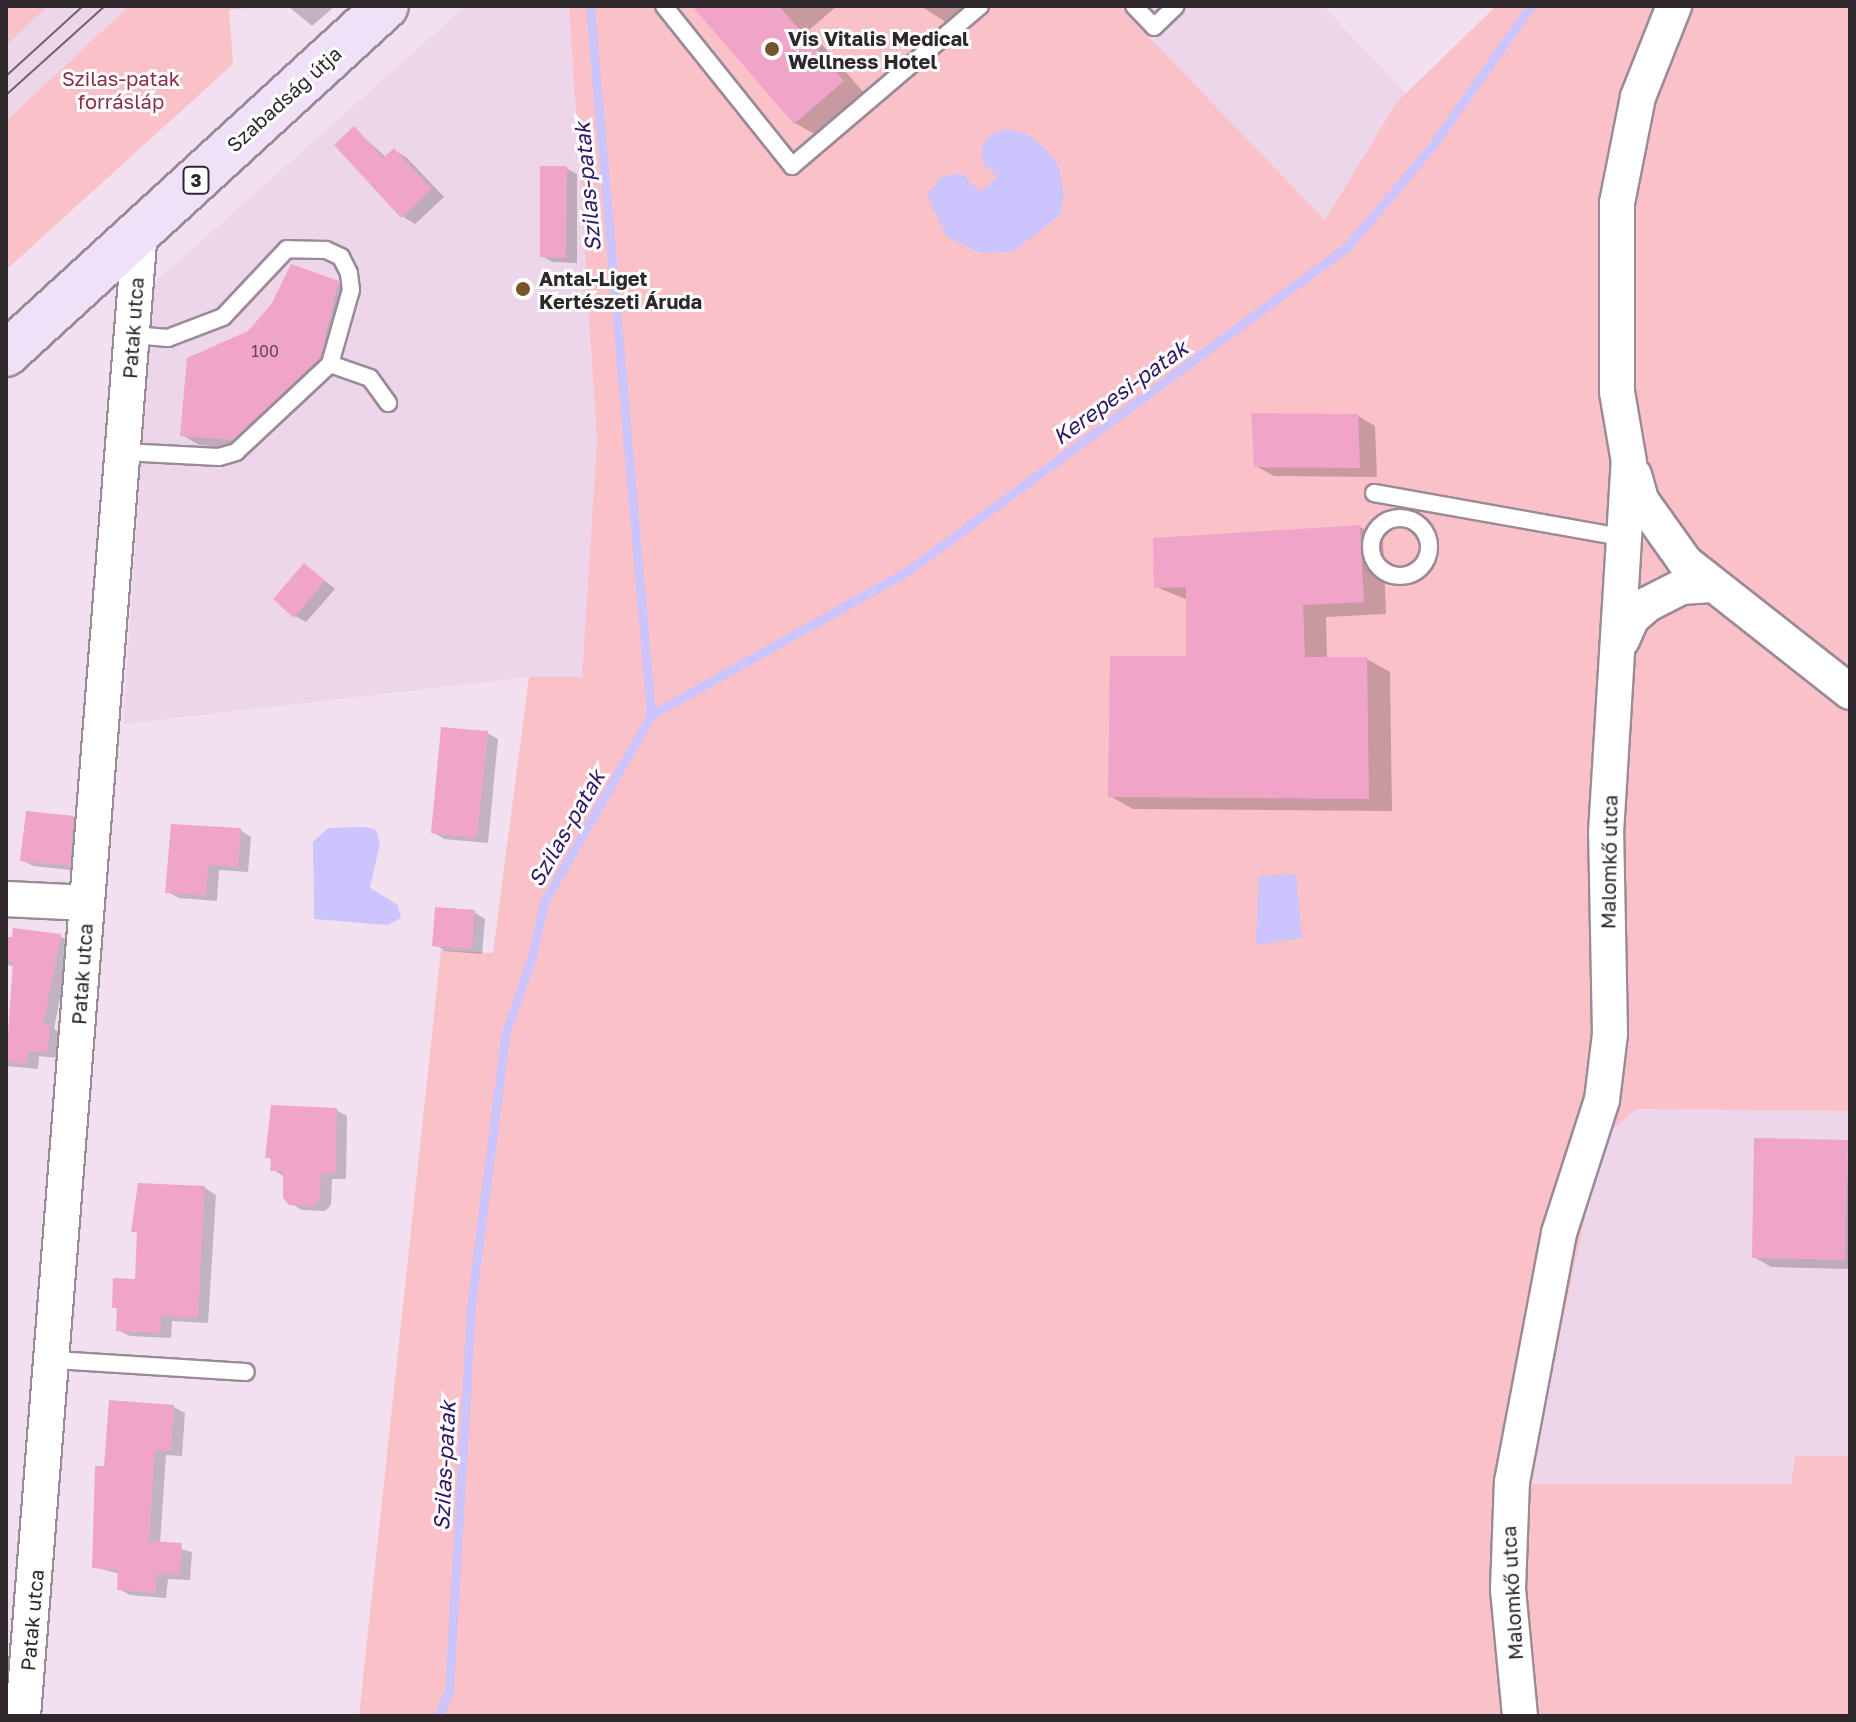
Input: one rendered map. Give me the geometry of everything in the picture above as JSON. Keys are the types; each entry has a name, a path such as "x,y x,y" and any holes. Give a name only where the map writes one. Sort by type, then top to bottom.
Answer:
{"main road":[{"name":"Szabadság útja","path":"6,354 386,6"}],"street":[{"name":"Malomkő utca","path":"1520,1716 1507,1525 1559,1233 1607,1070 1606,833 1622,640 1629,462 1617,392 1617,203 1638,97 1674,6"},
{"name":"Patak utca","path":"23,1716 55,1360 140,231"},
{"path":"1629,462 1641,500 1661,533 1711,585 1850,692"},
{"path":"1622,640 1632,618 1648,604 1682,587 1711,585"},
{"path":"6,899 87,903"}],"lane":[{"path":"664,6 792,166 980,6"},
{"path":"1134,6 1154,27 1176,6"},
{"path":"123,452 219,457 236,452 330,364 351,290 341,257 326,250 287,249 223,317 192,332 168,338 133,335"},
{"path":"330,364 370,378 388,403"},
{"path":"1374,493 1626,538"},
{"path":"1406,519 1411,499"},
{"path":"55,1360 246,1372"}],"shaded area":[{"path":"48,6 129,6 6,121 6,45"},
{"path":"466,6 569,6 597,440 582,677 529,677 123,724 154,283"},
{"path":"1119,6 1323,6 1406,94 1325,220"},
{"path":"1008,129 1025,133 1044,147 1059,167 1064,195 1060,215 1013,252 980,253 947,237 927,196 941,177 954,174 963,174 980,192 997,177 981,160 983,144 993,133"},
{"path":"366,827 376,830 380,843 370,888 398,905 401,918 388,925 314,919 313,842 328,828"},
{"path":"1296,874 1302,938 1256,945 1259,876"},
{"path":"1636,1109 1850,1111 1850,1456 1795,1456 1791,1484 1528,1485 1602,1138"}],"green space":[{"path":"6,6 48,6 6,45"},
{"name":"Szilas-patak forrásláp","path":"129,6 264,6 229,10 233,64 6,270 6,121"},
{"path":"569,6 1119,6 1325,220 1397,102 1496,6 1850,6 1850,1111 1636,1109 1602,1138 1528,1484 1791,1484 1795,1456 1850,1456 1850,1716 359,1716 441,950 493,953 529,677 582,677 597,440"}],"building":[{"name":"Vis Vitalis Medical Wellness Hotel","path":"692,6 779,6 844,81 794,124"},
{"path":"354,126 383,158 394,148 432,189 401,218 334,145"},
{"path":"540,166 567,166 566,258 540,257"},
{"path":"291,264 339,281 320,358 233,440 180,436 187,358 248,331 272,303"},
{"path":"1251,413 1358,414 1360,468 1254,467"},
{"path":"1360,525 1364,602 1303,605 1305,657 1367,657 1369,799 1108,797 1110,656 1186,656 1186,587 1154,588 1153,538"},
{"path":"304,563 325,581 294,618 273,599"},
{"path":"441,727 488,731 477,838 431,833"},
{"path":"26,811 74,816 70,866 20,861"},
{"path":"171,824 241,828 238,867 208,865 206,895 165,893"},
{"path":"435,907 475,910 472,949 432,946"},
{"path":"13,928 61,934 43,1024 50,1024 48,1053 28,1051 27,1064 6,1062 13,962 6,961 6,937 12,937"},
{"path":"271,1105 337,1108 336,1173 321,1173 320,1198 313,1206 289,1205 283,1198 283,1171 270,1171 271,1158 265,1158"},
{"path":"1754,1138 1848,1140 1845,1260 1752,1258"},
{"path":"138,1183 205,1186 198,1318 161,1316 161,1333 116,1331 117,1308 112,1308 113,1278 135,1279 137,1232 131,1232"},
{"path":"109,1400 174,1405 171,1451 155,1450 149,1541 182,1543 180,1575 157,1573 156,1593 117,1590 118,1570 92,1568 95,1466 104,1466"}],"waterway":[{"name":"Szilas-patak","path":"439,1716 449,1690 471,1306 505,1035 532,956 544,902 651,715 590,6"},
{"name":"Kerepesi-patak","path":"651,715 909,570 1347,247 1429,150 1531,6"}],"tram line":[{"path":"6,76 83,6"},
{"path":"6,95 105,6"}],"place":[{"name":"Vis Vitalis Medical Wellness Hotel","path":"772,49"},
{"name":"Antal-Liget Kertészeti Áruda","path":"523,289"}]}
